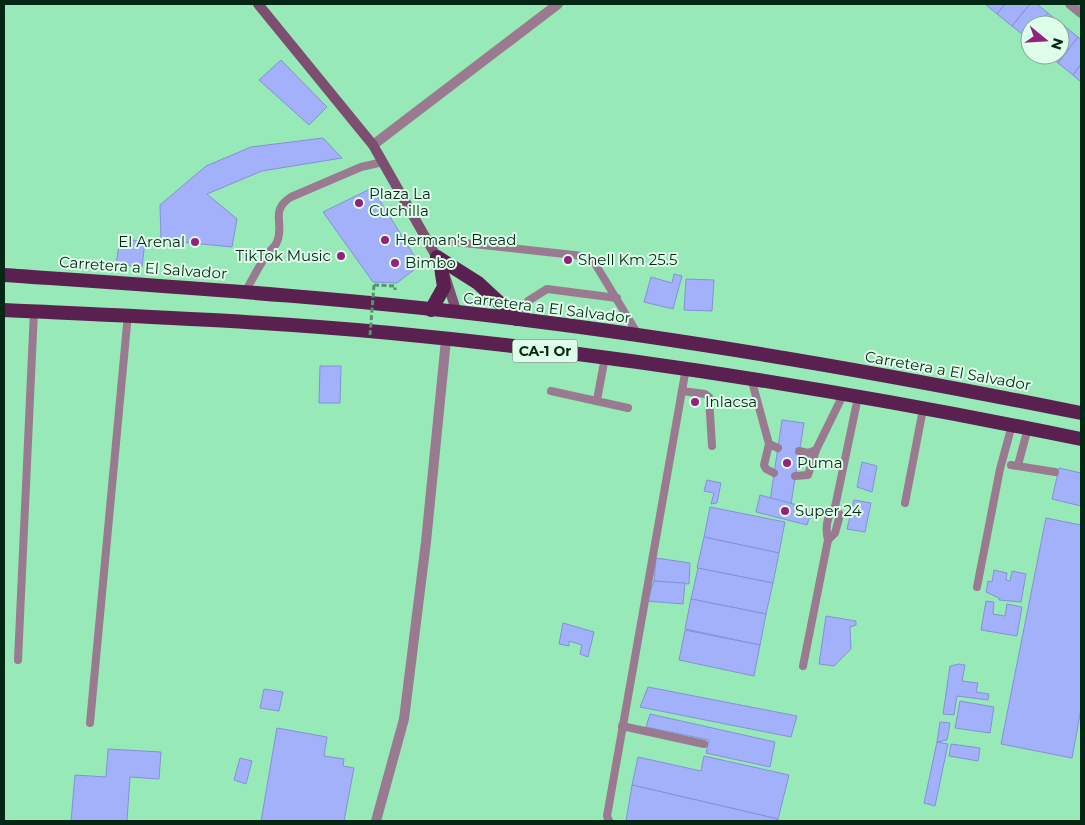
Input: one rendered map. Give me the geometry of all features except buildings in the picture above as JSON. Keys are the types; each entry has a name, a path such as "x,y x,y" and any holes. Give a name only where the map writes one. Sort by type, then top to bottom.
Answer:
{"highway":[{"path":"431,310 444,287 439,262"},
{"path":"439,262 478,283 520,319"},
{"name":"Carretera a El Salvador","path":"4,275 245,292 520,319 896,376 1081,412"},
{"path":"4,284 45,278"},
{"name":"CA-1 Or","path":"4,310 128,314 382,332 605,357 844,393 1081,439"}],"main road":[{"path":"258,4 373,145 439,262 457,313"}],"street":[{"path":"373,145 558,4"},
{"path":"1070,4 1081,13"},
{"path":"376,821 404,719 426,542 446,340"}],"lane":[{"path":"245,292 267,254 276,244 279,231 278,211 282,203 290,197 361,167 383,162"},
{"path":"427,239 583,256 594,262 639,336"},
{"path":"520,319 528,301 548,289 617,298"},
{"path":"18,660 34,311"},
{"path":"90,723 128,314"},
{"path":"597,400 605,357"},
{"path":"609,821 607,816 622,726 675,439 686,368"},
{"path":"751,378 769,444 764,465 766,469 774,473"},
{"path":"551,391 628,408"},
{"path":"682,391 705,394 709,397 712,446"},
{"path":"796,476 808,476 816,450 844,393"},
{"path":"804,666 828,540 826,530 830,512 836,507 858,397"},
{"path":"904,503 923,409"},
{"path":"976,587 1000,469 1012,425"},
{"path":"1028,428 1014,465 1056,472"},
{"path":"769,444 778,448"},
{"path":"799,451 808,453 816,450"},
{"path":"622,726 704,744"}],"path":[{"path":"370,335 374,285 395,286"}],"place":[{"name":"Plaza La Cuchilla","path":"359,203"},
{"name":"Herman's Bread","path":"385,240"},
{"name":"El Arenal","path":"195,242"},
{"name":"TikTok Music","path":"341,256"},
{"name":"Shell Km 25.5","path":"568,260"},
{"name":"Bimbo","path":"395,263"},
{"name":"Inlacsa","path":"695,402"},
{"name":"Puma","path":"787,463"},
{"name":"Super 24","path":"785,511"}]}
